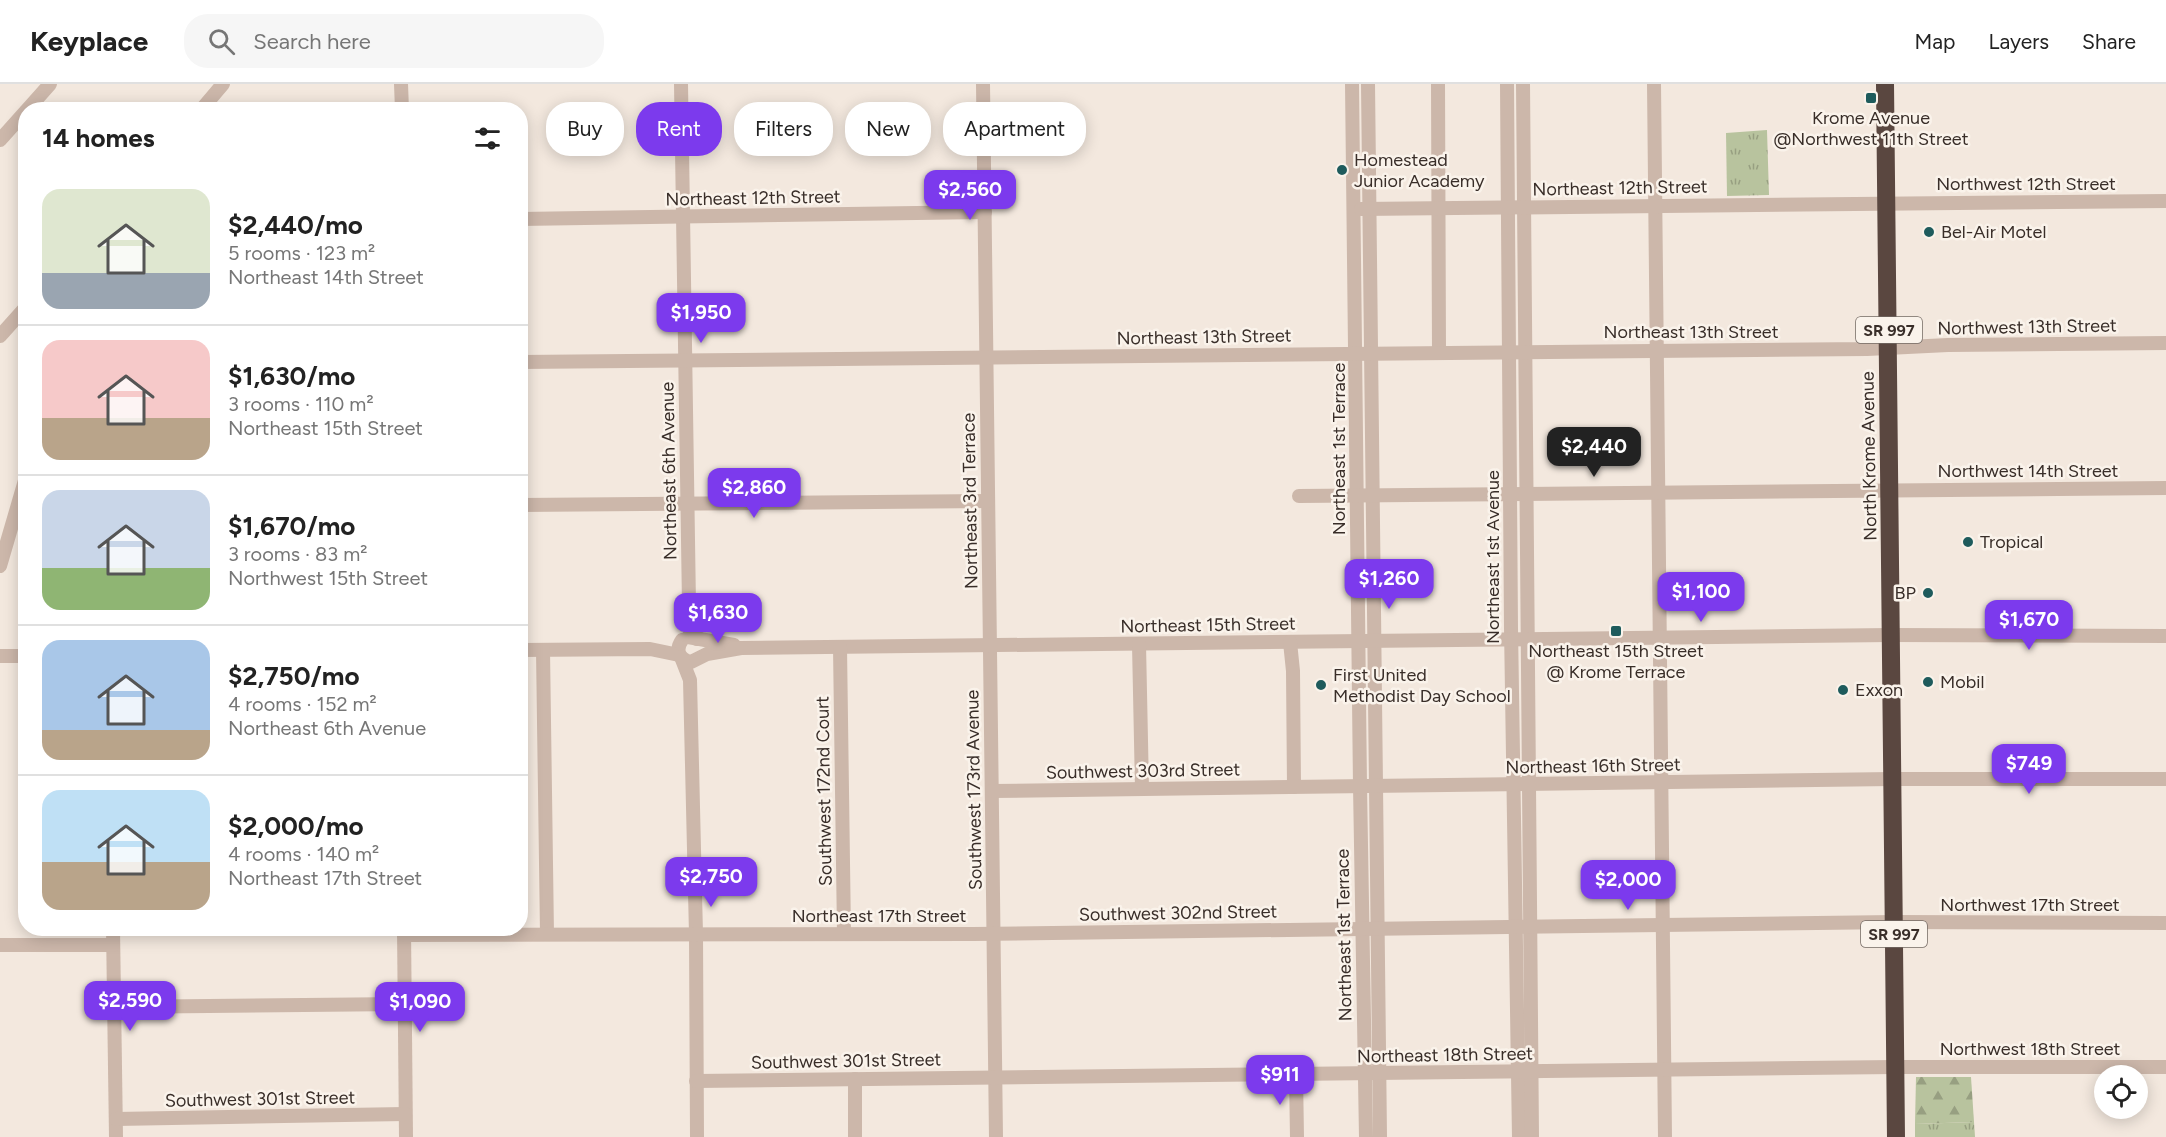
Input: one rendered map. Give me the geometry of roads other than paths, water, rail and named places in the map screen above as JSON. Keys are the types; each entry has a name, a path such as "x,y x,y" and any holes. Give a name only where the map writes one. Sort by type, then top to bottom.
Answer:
{"highway":[{"name":"North Krome Avenue","path":"1885,84 1891,635"},
{"name":"SR 997","path":"1891,635 1896,1137"}],"street":[{"path":"33,102 50,84"},
{"path":"208,102 223,84"},
{"path":"402,84 402,102"},
{"name":"Northeast 6th Avenue","path":"681,84 689,605 697,639"},
{"name":"Northeast 3rd Terrace","path":"983,84 990,645"},
{"name":"Northeast 1st Terrace","path":"1352,84 1359,786 1363,928 1372,1074 1380,1137"},
{"name":"Northeast 1st Terrace","path":"1366,1137 1372,1074 1377,928 1368,84"},
{"path":"1438,84 1439,352"},
{"name":"Northeast 1st Avenue","path":"1507,84 1516,928 1525,1072 1532,1137"},
{"name":"Northeast 1st Avenue","path":"1519,1137 1525,1072 1531,928 1523,84"},
{"path":"1654,84 1665,1137"},
{"path":"0,140 18,119"},
{"name":"Northwest 12th Street","path":"1887,203 2166,201"},
{"name":"Northeast 12th Street","path":"1354,209 1887,203"},
{"name":"Northeast 12th Street","path":"528,219 985,212"},
{"path":"0,336 18,316"},
{"name":"Northwest 13th Street","path":"1889,347 2166,343"},
{"name":"Northeast 13th Street","path":"528,362 1889,347"},
{"name":"Northwest 14th Street","path":"1299,496 2166,488"},
{"path":"528,505 988,501"},
{"path":"0,566 18,504"},
{"name":"Northeast 6th Avenue","path":"682,640 689,605"},
{"name":"Northeast 15th Street","path":"697,639 741,648 1891,635 2166,636"},
{"path":"650,649 690,637 697,639 703,648 690,680"},
{"path":"682,640 678,649 690,680 696,933 697,1137"},
{"path":"1290,642 1293,671 1294,787"},
{"path":"1139,644 1142,789"},
{"name":"Southwest 173rd Avenue","path":"990,645 996,1137"},
{"name":"Southwest 172nd Court","path":"840,647 844,934"},
{"name":"Northeast 15th Street","path":"699,658 741,648"},
{"path":"528,650 650,649 680,656 691,662 699,658"},
{"path":"543,650 548,934"},
{"path":"0,657 18,656"},
{"name":"Northeast 16th Street","path":"1294,787 2166,779"},
{"name":"Southwest 303rd Street","path":"992,791 1294,787"},
{"path":"1363,928 1531,928 1894,922"},
{"name":"Northwest 17th Street","path":"1894,922 2166,923"},
{"name":"Southwest 302nd Street","path":"994,934 1363,928"},
{"name":"Northeast 17th Street","path":"528,934 994,934"},
{"path":"113,936 116,1137"},
{"path":"404,936 406,1137"},
{"path":"0,945 113,945"},
{"path":"114,1007 404,1004"},
{"name":"Northwest 18th Street","path":"1895,1067 2166,1067"},
{"name":"Northeast 18th Street","path":"996,1077 1895,1067"},
{"path":"1296,1075 1296,1137"},
{"name":"Southwest 301st Street","path":"696,1081 996,1077"},
{"path":"855,1079 855,1137"},
{"name":"Southwest 301st Street","path":"116,1119 405,1114"}],"place":[{"name":"Krome Avenue @Northwest 11th Street","path":"1871,98"},
{"name":"Homestead Junior Academy","path":"1342,170"},
{"name":"Bel-Air Motel","path":"1929,232"},
{"name":"Tropical","path":"1968,542"},
{"name":"BP","path":"1928,593"},
{"name":"Northeast 15th Street @ Krome Terrace","path":"1616,631"},
{"name":"Mobil","path":"1928,682"},
{"name":"First United Methodist Day School","path":"1321,685"},
{"name":"Exxon","path":"1843,690"}]}
